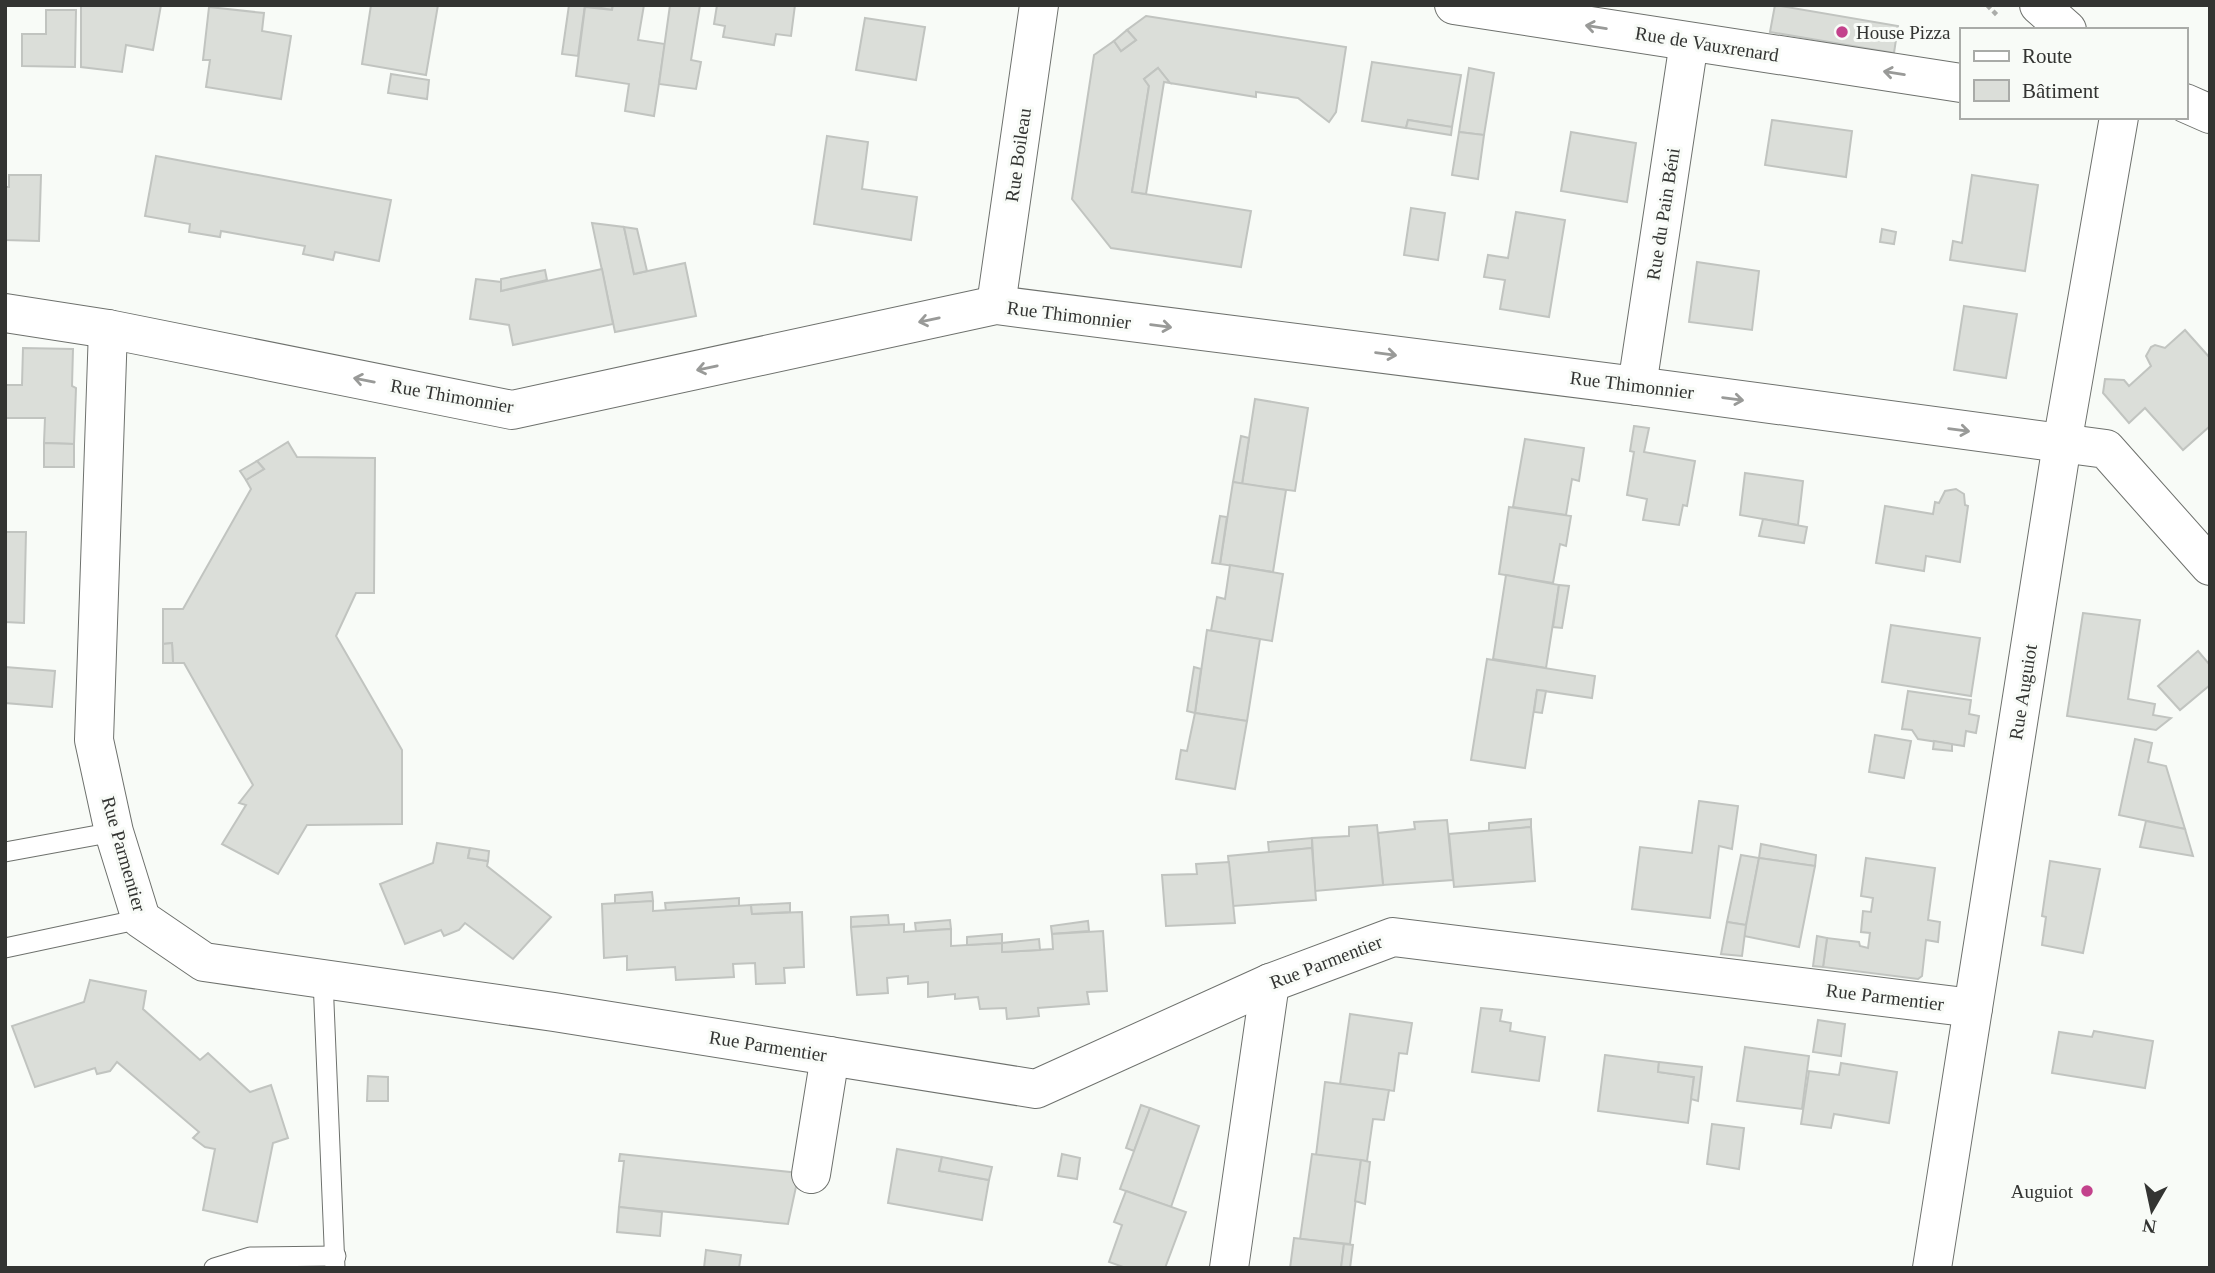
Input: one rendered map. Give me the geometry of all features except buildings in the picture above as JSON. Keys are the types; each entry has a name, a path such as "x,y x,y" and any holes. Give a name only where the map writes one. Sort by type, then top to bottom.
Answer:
{"street":[{"name":"Rue Boileau","path":"996,305 1040,5"},
{"name":"Rue de Vauxrenard","path":"1454,5 1960,83"},
{"path":"2039,5 2065,28"},
{"name":"Rue du Pain Béni","path":"1637,386 1689,42"},
{"path":"2187,104 2210,114"},
{"name":"Rue Auguiot","path":"1932,1268 2062,444 2119,119"},
{"name":"Rue Thimonnier","path":"5,313 108,329 512,410 996,305 1637,386 2106,449 2210,566"},
{"name":"Rue Parmentier","path":"108,329 94,740 114,832 141,919 204,962 1036,1089 1270,983 1393,937 1973,1008"},
{"path":"1229,1268 1270,983"},
{"path":"811,1174 830,1056"}],"lane":[{"path":"5,852 114,832"},
{"path":"5,948 141,919"},
{"path":"214,1268 250,1257 336,1262 323,979"}],"place":[{"name":"House Pizza","path":"1842,32"},
{"name":"Auguiot","path":"2087,1191"}]}
